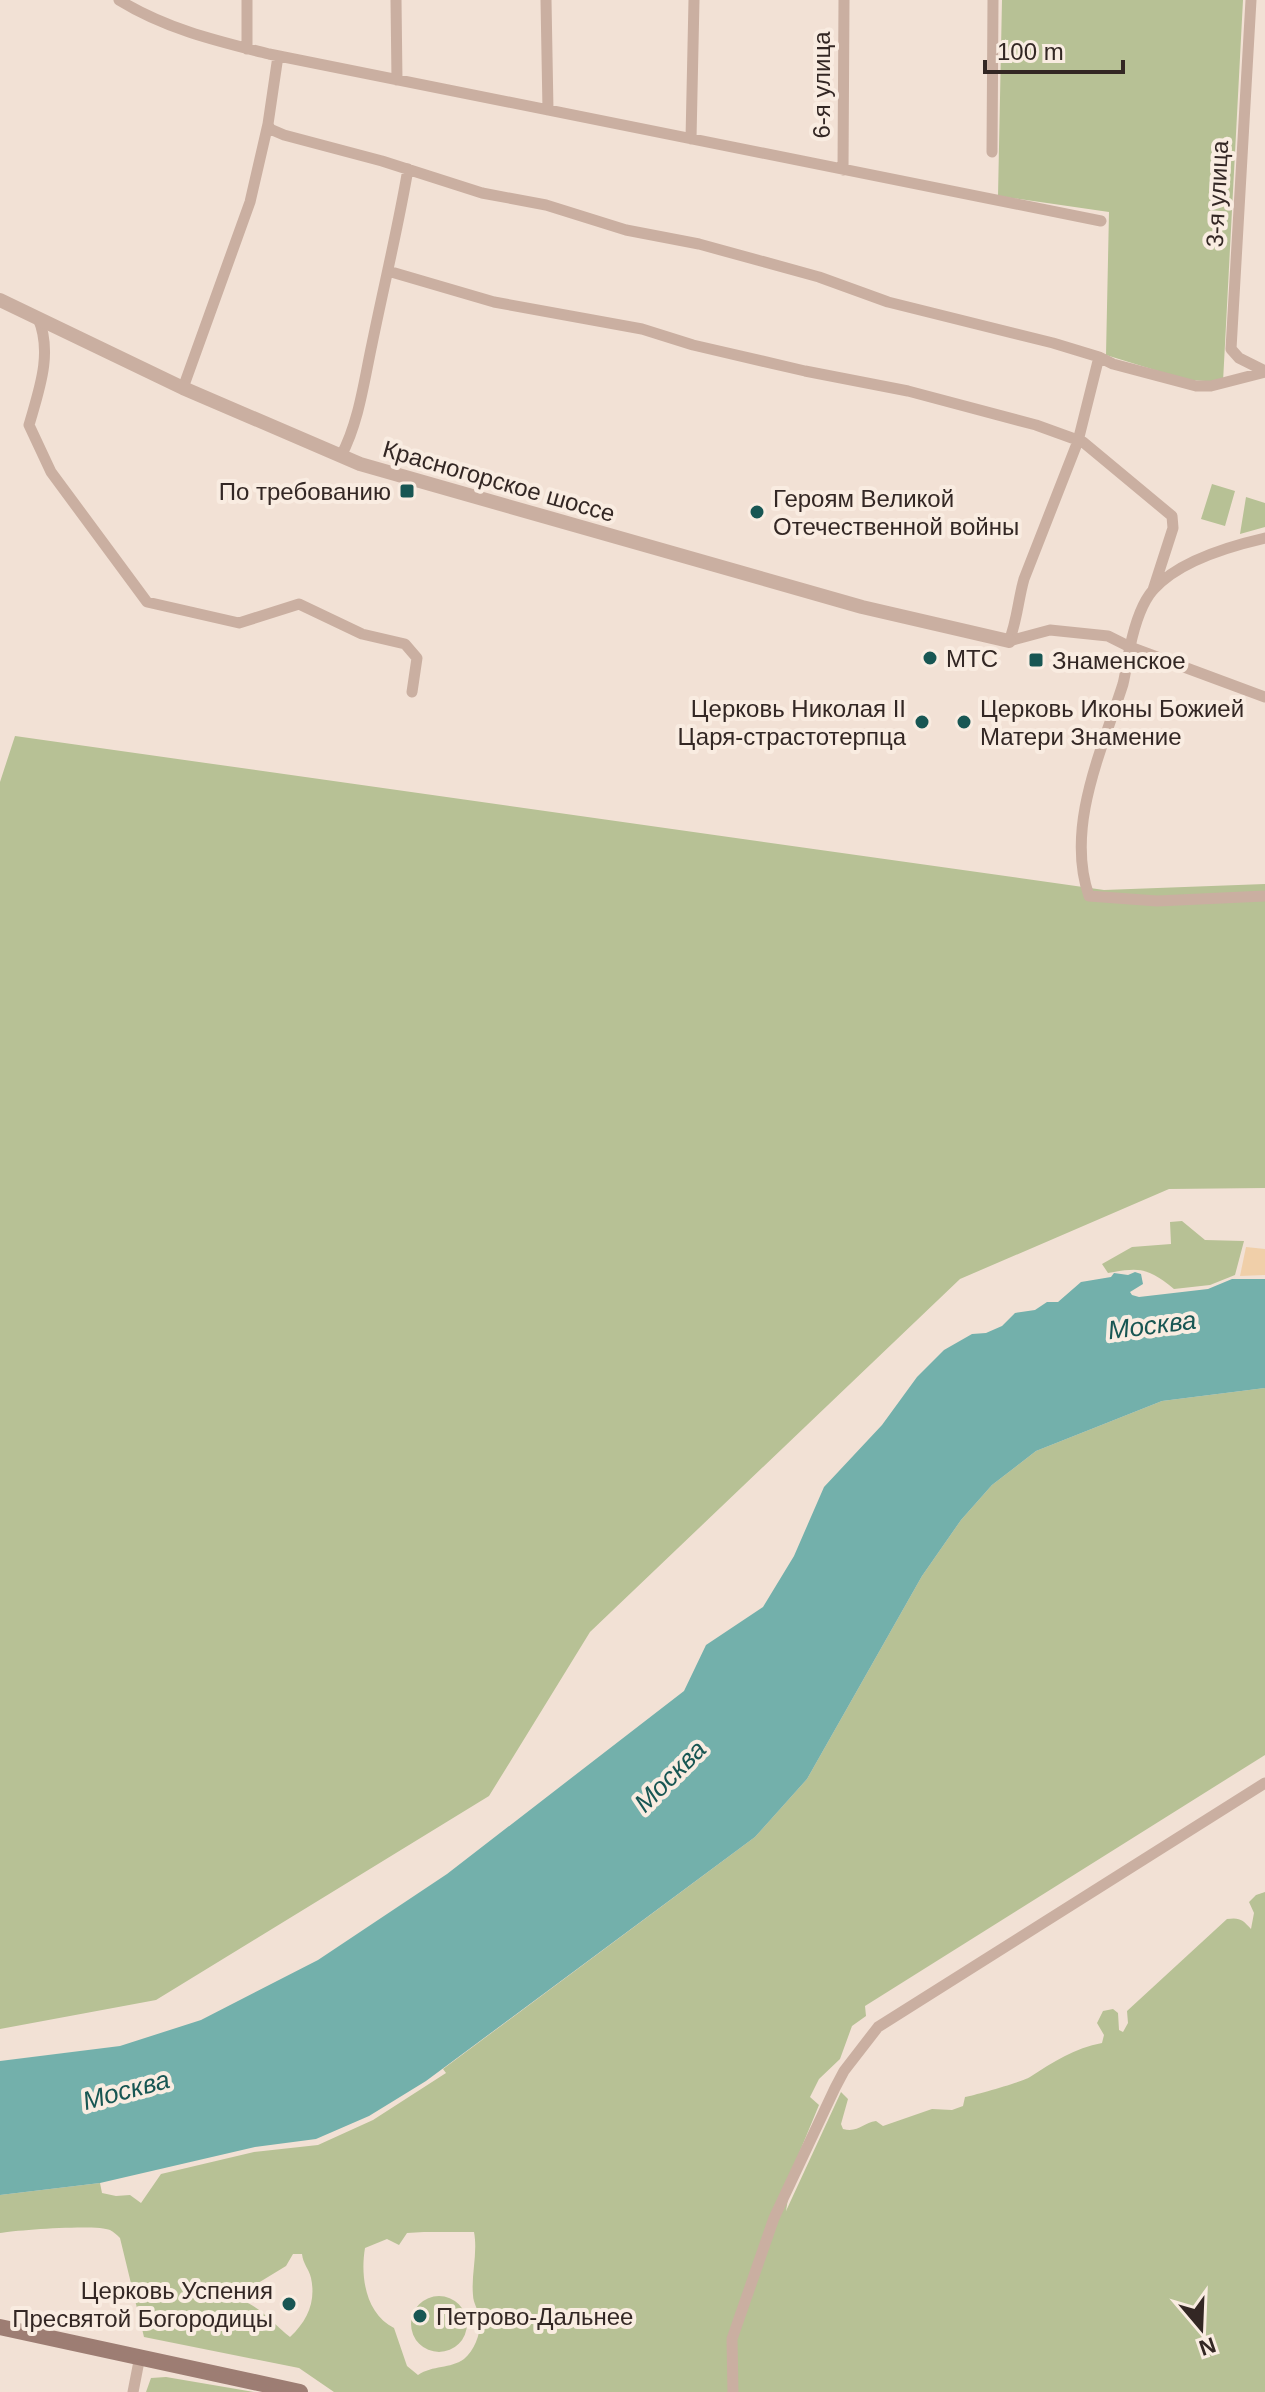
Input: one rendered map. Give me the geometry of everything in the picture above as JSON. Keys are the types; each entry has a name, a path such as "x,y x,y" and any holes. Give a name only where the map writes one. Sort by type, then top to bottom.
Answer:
{"main road":[{"path":"0,2327 293,2391"}],"street":[{"path":"119,0 169,26 278,56 1101,221"},
{"path":"247,0 247,49"},
{"path":"396,0 397,80"},
{"path":"546,0 548,110"},
{"path":"691,139 694,0"},
{"name":"6-я улица","path":"843,170 844,0"},
{"path":"992,152 993,0"},
{"name":"3-я улица","path":"1251,0 1231,349 1239,358 1265,372"},
{"path":"183,388 250,202 268,124 278,56"},
{"path":"268,124 270,129 284,135 482,193 546,205 626,230 699,244 819,277 888,302 1099,357 1113,364 1196,386 1211,386 1265,372"},
{"path":"341,456 350,438 362,394 408,169"},
{"path":"388,271 494,302 642,329 693,345 908,391 1036,425 1078,441 1172,516 1173,528 1153,590 1137,619 1124,679 1083,814 1082,876 1089,896 1157,901 1265,896"},
{"name":"Красногорское шоссе","path":"0,300 183,388 360,464 862,607 1009,641"},
{"path":"38,318 46,346 41,386 29,425 51,472 147,602 239,623 299,604 362,634 405,644 417,658 412,692"},
{"path":"1009,641 1024,579 1078,441 1099,357"},
{"path":"1153,590 1197,560 1221,549 1265,538"},
{"path":"1009,641 1050,630 1108,636 1265,697"},
{"path":"1009,641 1029,644"},
{"path":"733,2392 732,2339 774,2218 844,2071 878,2027 1265,1783"},
{"path":"133,2392 140,2356"}],"green space":[{"path":"1002,0 1243,0 1223,382 1187,380 1106,355 1109,212 998,196"},
{"path":"1212,484 1235,491 1225,526 1201,519"},
{"path":"1246,497 1265,503 1265,527 1240,534"},
{"path":"15,736 1104,890 1265,884 1265,1188 1169,1189 960,1279 590,1632 489,1796 156,2000 0,2029 0,782"},
{"path":"1182,1221 1205,1240 1244,1241 1235,1275 1210,1285 1174,1289 1150,1273 1129,1270 1108,1273 1102,1264 1132,1247 1171,1244 1170,1222"},
{"path":"1265,1388 1265,1755 865,2006 866,2016 852,2026 840,2059 819,2079 810,2097 819,2105 793,2168 786,2211 841,2092 848,2099 841,2124 843,2129 853,2130 876,2121 883,2126 932,2109 952,2110 963,2106 965,2097 1025,2079 1073,2052 1102,2043 1104,2035 1097,2023 1103,2011 1113,2009 1118,2013 1119,2030 1123,2032 1128,2023 1127,2011 1227,1919 1241,1920 1251,1929 1254,1913 1249,1902 1265,1892 1265,2392 334,2392 299,2368 144,2337 120,2238 110,2230 74,2228 0,2233 0,2195 100,2183 102,2193 130,2195 141,2203 161,2174 254,2152 318,2145 373,2120 446,2073 443,2069 755,1837 807,1779 922,1576 961,1520 992,1485 1036,1451 1162,1401","holes":["474,2232 473,2295 480,2324 474,2346 464,2359 418,2375 407,2366 394,2328 377,2314 371,2304 363,2271 365,2248 387,2239 399,2245 407,2233","293,2254 302,2254 311,2278 312,2295 306,2317 290,2337 246,2302 250,2288 286,2266"]},
{"path":"439,2296 459,2304 467,2324 459,2344 439,2352 419,2344 411,2324 419,2304"},
{"path":"166,2377 254,2392 146,2392 151,2378"}],"sand":[{"path":"1246,1247 1265,1249 1265,1275 1240,1276"}],"water":[{"name":"Москва","path":"1135,1272 1141,1274 1143,1284 1130,1292 1139,1297 1208,1289 1232,1279 1265,1279 1265,1388 1162,1401 1036,1451 992,1485 961,1520 922,1576 807,1779 755,1837 426,2081 369,2116 316,2139 255,2147 100,2183 0,2195 0,2061 120,2046 201,2020 318,1960 447,1874 684,1691 706,1645 763,1607 794,1556 824,1487 882,1425 917,1377 944,1350 972,1334 986,1333 1002,1326 1015,1313 1035,1310 1047,1302 1058,1302 1081,1282 1111,1277 1114,1273 1128,1275"}],"place":[{"name":"По требованию","path":"407,491"},
{"name":"Героям Великой Отечественной войны","path":"757,512"},
{"name":"МТС","path":"930,658"},
{"name":"Знаменское","path":"1036,660"},
{"name":"Церковь Николая II Царя-страстотерпца","path":"922,722"},
{"name":"Церковь Иконы Божией Матери Знамение","path":"964,722"},
{"name":"Церковь Успения Пресвятой Богородицы","path":"289,2304"},
{"name":"Петрово-Дальнее","path":"420,2316"}]}
